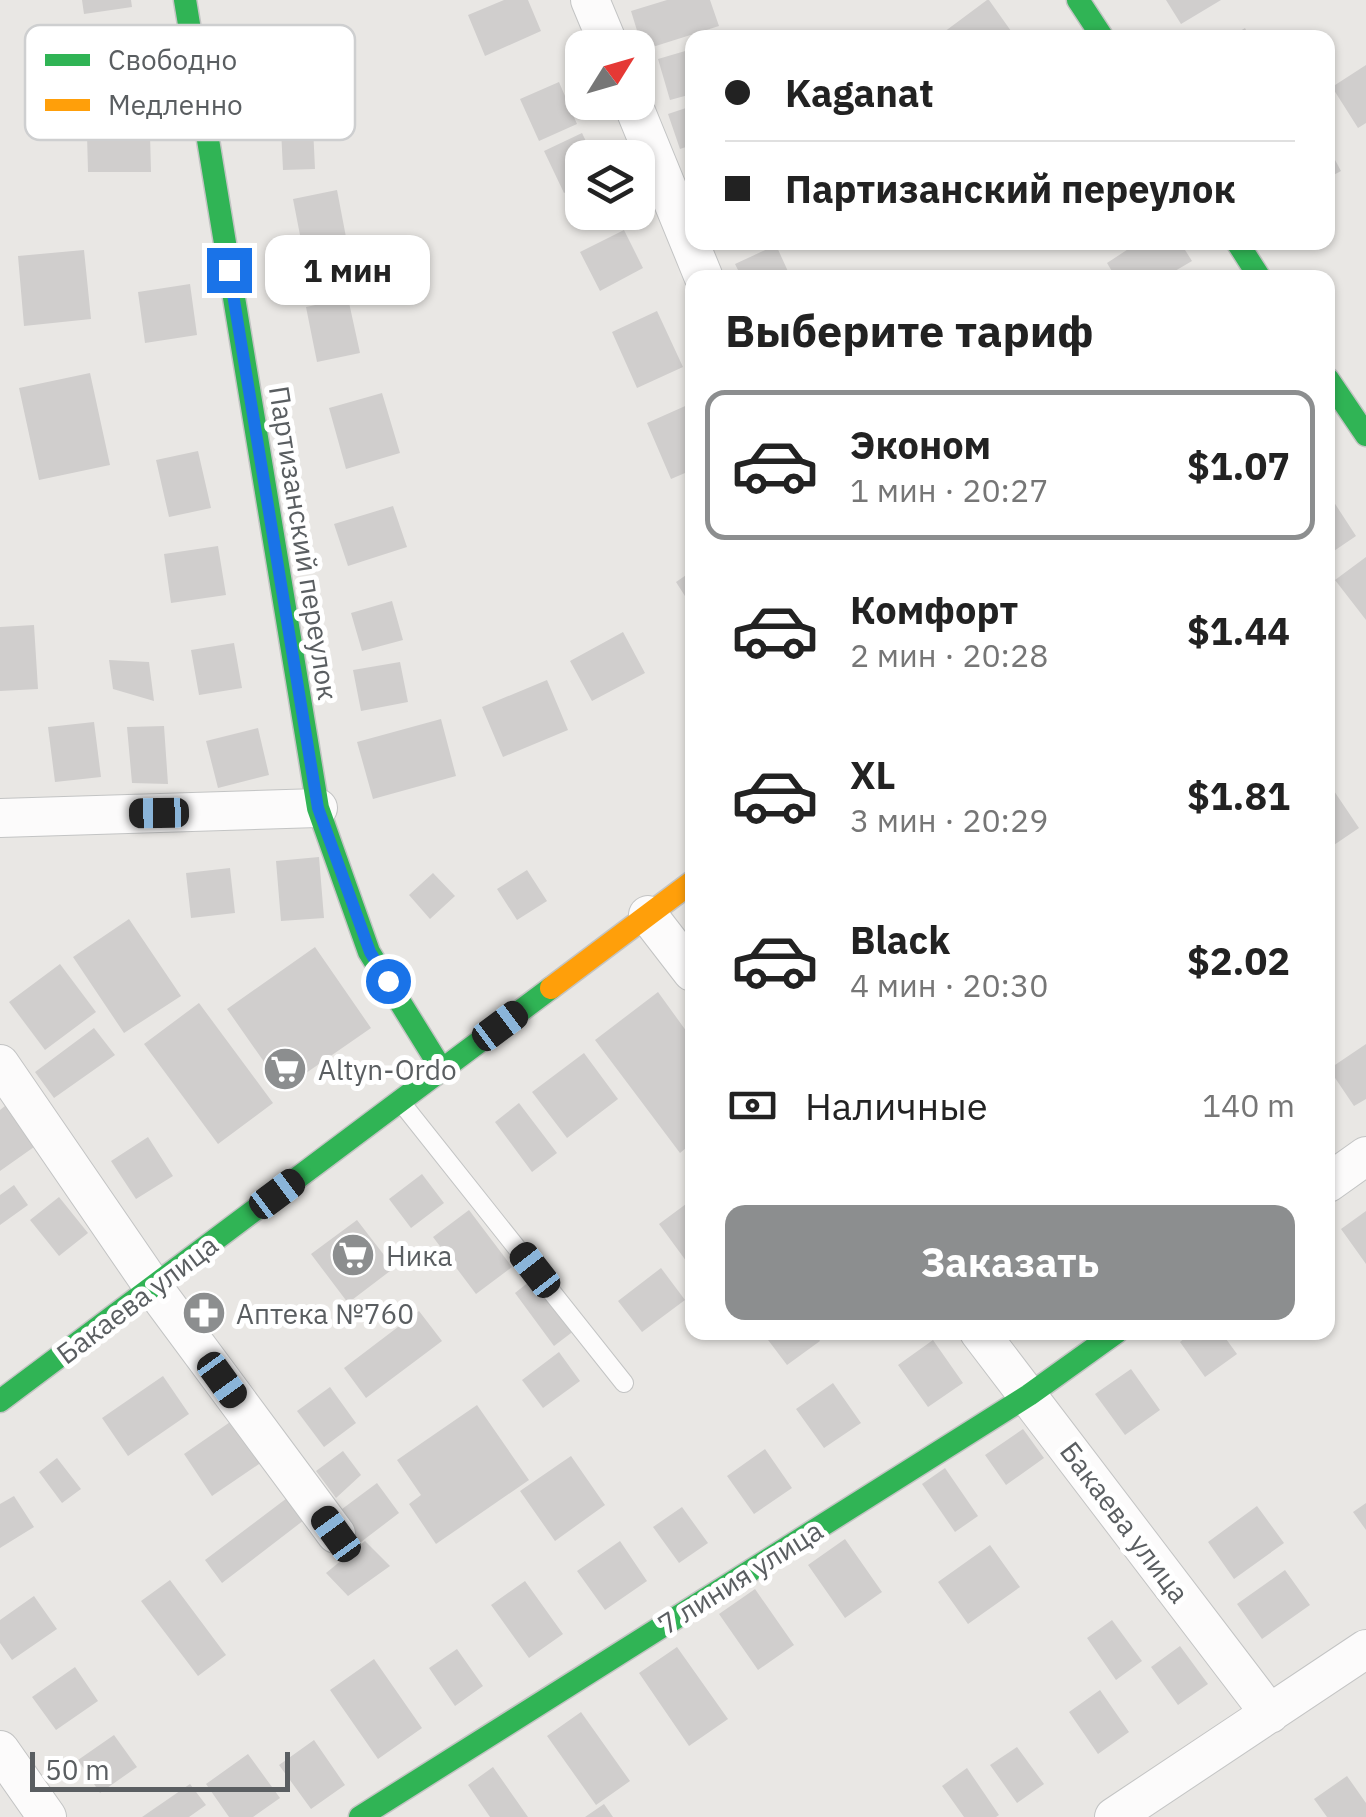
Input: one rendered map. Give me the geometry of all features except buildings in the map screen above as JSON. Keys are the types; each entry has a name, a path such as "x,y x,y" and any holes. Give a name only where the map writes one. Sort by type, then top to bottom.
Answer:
{"street":[{"name":"Партизанский переулок","path":"185,0 189,25"},
{"path":"590,0 602,30"},
{"path":"1078,0 1097,30"},
{"path":"639,120 685,232"},
{"name":"Партизанский переулок","path":"208,140 318,808 370,952 442,1070"},
{"path":"1366,388 1336,411 1366,435"},
{"path":"0,818 318,808"},
{"name":"Бакаева улица","path":"0,1401 685,887"},
{"path":"648,916 685,963"},
{"path":"0,1064 153,1287 336,1534"},
{"path":"1335,1178 1366,1156"},
{"name":"Бакаева улица","path":"985,1340 1270,1714"},
{"name":"7 линия улица","path":"360,1817 1028,1395 1106,1340"},
{"path":"1114,1817 1366,1649"},
{"path":"0,1750 46,1817"}],"lane":[{"path":"400,1101 624,1383"}],"traffic: fast":[{"path":"185,0 189,25"},
{"path":"1078,0 1098,30"},
{"path":"208,140 318,808 369,952 442,1070"},
{"path":"1242,250 1255,270"},
{"path":"1335,389 1366,435"},
{"path":"0,1401 551,988"},
{"path":"360,1817 1029,1395 1106,1340"}],"traffic: slow":[{"path":"551,988 685,887"}],"place":[{"name":"Altyn-Ordo","path":"285,1069"},
{"name":"Ника","path":"353,1255"},
{"name":"Аптека №760","path":"204,1313"}],"route":[{"path":"229,270 318,808 370,952 388,981"}]}
